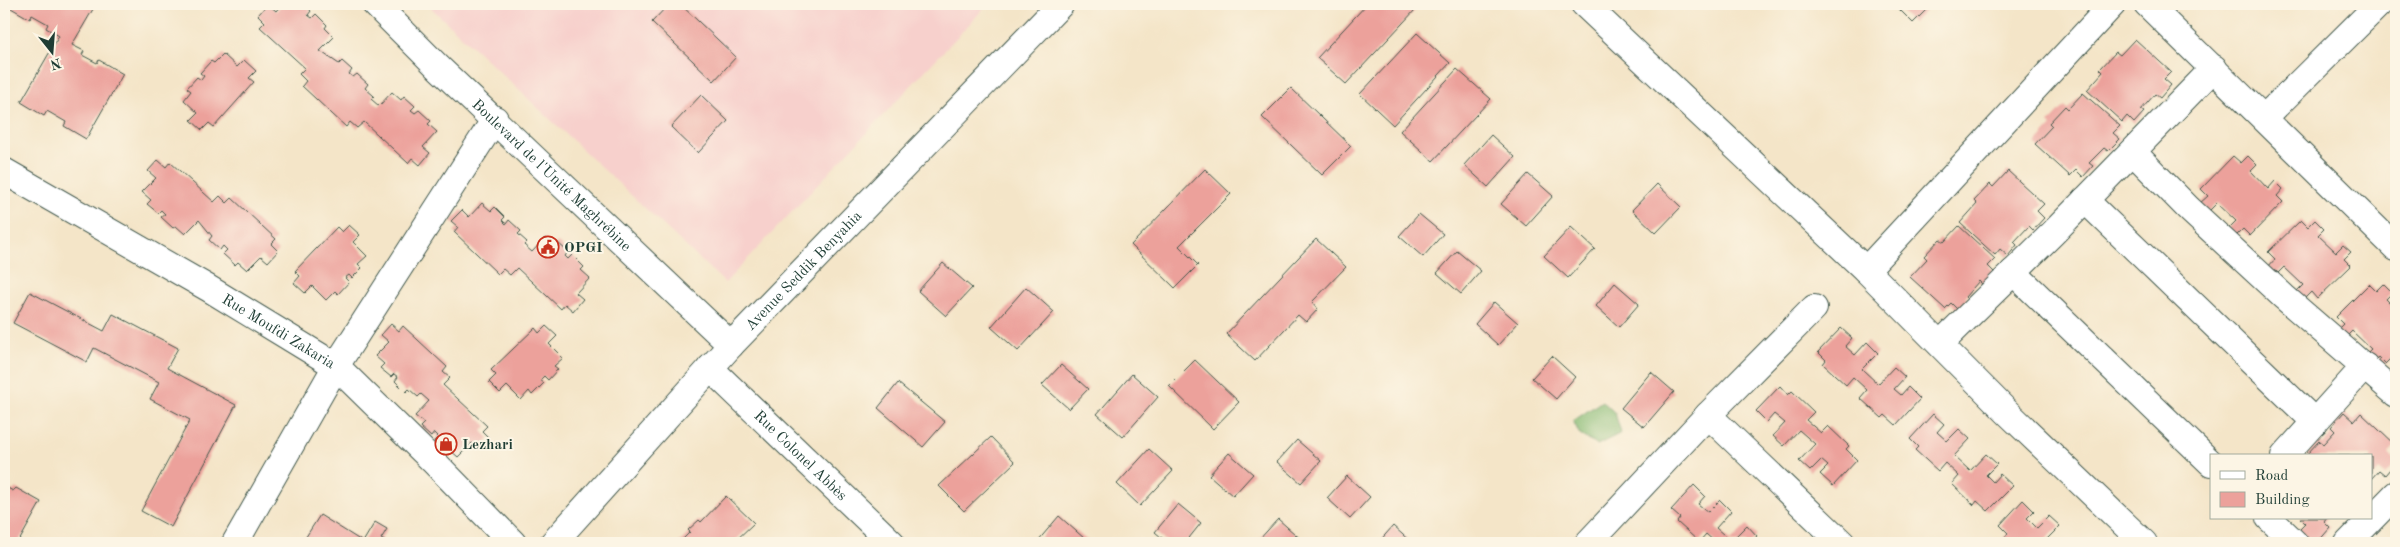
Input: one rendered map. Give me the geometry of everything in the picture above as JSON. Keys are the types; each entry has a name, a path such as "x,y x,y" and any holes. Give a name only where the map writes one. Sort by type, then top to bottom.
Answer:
{"street":[{"name":"Boulevard de l'Unité Maghrébine","path":"375,4 439,68 731,344"},
{"name":"Avenue Seddik Benyahia","path":"553,543 731,344 1061,4"},
{"path":"1584,4 1866,270 2144,543"},
{"path":"1866,270 2113,4"},
{"path":"2147,4 2396,247"},
{"path":"2264,118 2379,4"},
{"path":"1940,344 2214,68"},
{"path":"235,543 336,366 495,119"},
{"path":"2132,152 2189,209 2284,297 2396,394"},
{"name":"Rue Moufdi Zakaria","path":"4,171 208,288 336,366 434,460 513,543"},
{"path":"2085,200 2314,422"},
{"path":"2013,272 2210,462"},
{"path":"1588,543 1708,415 1814,308"},
{"path":"2286,454 2365,366"},
{"name":"Rue Colonel Abbès","path":"710,368 892,543"},
{"path":"1708,415 1842,543"},
{"path":"2372,518 2396,494"},
{"path":"2271,520 2295,543"},
{"path":"2348,543 2371,520"}],"shaded area":[{"path":"427,4 988,4 725,283"}],"green space":[{"path":"1602,401 1615,413 1621,433 1597,445 1580,435 1573,421"}],"building":[{"path":"4,4 96,4 72,45 84,51 82,55 97,63 99,60 123,74 86,139 64,126 66,122 47,111 44,116 21,102 59,36 46,28 48,24 32,15 30,19"},
{"path":"268,4 276,11 282,4 304,4 311,11 308,15 312,18 316,14 327,25 325,28 334,37 320,51 339,64 342,61 352,70 349,74 353,77 357,74 368,84 365,88 374,96 371,99 379,106 392,92 401,100 404,96 415,106 411,110 415,113 419,110 431,121 428,124 437,132 423,147 430,153 420,165 412,158 408,163 364,122 357,128 350,122 346,127 302,86 306,81 299,74 305,68 260,27 265,22 258,15"},
{"path":"669,4 680,4 736,57 714,81 652,22"},
{"path":"1367,4 1411,4 1416,9 1346,84 1317,58"},
{"path":"1894,4 1932,4 1913,23"},
{"path":"1417,33 1450,63 1393,125 1360,94"},
{"path":"2135,39 2171,72 2164,79 2171,85 2160,98 2155,94 2141,110 2144,112 2134,123 2127,116 2122,122 2087,90 2103,72 2100,69 2116,52 2120,55"},
{"path":"223,54 237,67 244,60 256,71 249,78 254,82 214,127 209,123 202,130 191,120 198,113 184,100 191,91 187,88 197,77 201,80 204,76 200,73 211,61 214,63"},
{"path":"1457,69 1491,99 1433,161 1400,131"},
{"path":"1291,88 1351,146 1322,175 1262,117"},
{"path":"2083,93 2120,126 2113,133 2120,139 2108,151 2104,148 2089,163 2093,166 2083,177 2076,170 2070,176 2035,144 2052,126 2049,123 2065,106 2068,109"},
{"path":"701,95 728,121 698,153 671,127"},
{"path":"1491,135 1515,157 1488,187 1464,165"},
{"path":"2233,156 2241,163 2248,156 2257,165 2251,171 2268,189 2275,181 2283,189 2277,196 2283,202 2250,236 2243,229 2236,236 2229,228 2236,221 2217,203 2209,211 2200,203 2208,196 2201,189"},
{"path":"158,160 166,167 170,162 214,202 220,196 227,203 232,198 276,239 271,244 278,251 268,262 261,256 247,270 238,262 235,265 223,254 227,250 223,246 220,250 209,240 212,236 199,220 185,234 176,226 173,228 161,217 165,214 161,210 158,213 147,204 151,200 142,192 156,178 148,171"},
{"path":"1205,169 1231,194 1179,246 1198,265 1175,288 1131,245"},
{"path":"2008,171 2044,204 2037,211 2044,218 2033,230 2029,226 2014,242 2017,245 2008,256 2000,249 1995,255 1960,223 1977,204 1974,201 1990,184 1993,187"},
{"path":"1528,174 1553,196 1526,226 1501,204"},
{"path":"1657,184 1681,207 1656,233 1632,210"},
{"path":"482,203 491,211 495,207 505,217 502,220 506,224 509,220 521,231 518,234 527,242 524,245 532,252 545,238 554,246 557,242 568,252 565,256 568,259 572,255 584,267 581,270 590,278 576,293 583,299 573,311 565,304 561,309 517,268 510,275 503,269 498,274 454,232 458,227 451,221 462,210 469,217"},
{"path":"1419,214 1443,234 1423,257 1399,236"},
{"path":"2301,220 2308,227 2315,220 2324,229 2318,235 2336,252 2343,245 2351,252 2344,259 2351,266 2317,299 2311,292 2304,299 2296,292 2303,285 2284,267 2276,275 2268,267 2275,259 2268,252"},
{"path":"349,225 360,235 353,242 367,256 358,264 362,268 352,278 349,275 345,278 349,282 338,294 335,291 326,300 312,286 305,293 294,283 300,276 295,271 337,227 342,232"},
{"path":"1959,226 1995,259 1988,266 1995,273 1983,285 1979,281 1965,297 1968,300 1958,310 1951,303 1945,309 1910,277 1927,259 1924,256 1940,239 1944,242"},
{"path":"1571,227 1595,249 1568,278 1544,256"},
{"path":"1316,239 1346,267 1312,302 1318,309 1306,322 1298,315 1255,361 1226,334"},
{"path":"1457,251 1481,271 1461,294 1437,273"},
{"path":"943,263 972,288 946,316 918,291"},
{"path":"1615,283 1639,304 1619,327 1596,306"},
{"path":"2369,284 2376,291 2383,284 2392,293 2386,299 2396,309 2396,353 2385,364 2378,357 2372,364 2364,356 2371,349 2352,331 2344,339 2336,331 2343,324 2336,317"},
{"path":"1026,287 1054,312 1018,351 991,327"},
{"path":"30,292 104,331 113,314 178,348 167,368 236,405 171,527 141,511 190,420 150,399 159,382 94,348 87,362 13,323"},
{"path":"1494,302 1518,323 1498,345 1475,324"},
{"path":"391,324 399,331 403,326 447,367 443,372 450,378 443,385 487,426 482,431 489,438 479,449 472,443 458,457 449,449 446,452 434,441 438,437 434,433 431,437 420,427 424,423 415,416 429,401 421,394 418,397 409,389 406,392 395,381 398,377 394,374 391,377 380,368 384,364 375,356 389,342 381,335"},
{"path":"546,326 557,336 549,344 563,358 554,366 558,369 548,380 544,376 540,380 544,383 532,395 529,391 521,400 507,386 500,393 489,382 496,375 491,370 535,328 539,333"},
{"path":"1841,328 1852,338 1845,346 1855,355 1867,342 1878,353 1862,369 1878,384 1894,367 1905,377 1894,389 1901,395 1908,387 1920,399 1896,425 1885,415 1882,418 1860,398 1867,390 1853,377 1846,385 1823,364 1826,360 1818,352"},
{"path":"1552,356 1575,377 1556,399 1532,378"},
{"path":"1195,360 1239,402 1213,429 1169,386"},
{"path":"1061,365 1088,389 1069,409 1042,385"},
{"path":"1651,372 1674,392 1644,427 1621,408"},
{"path":"1132,374 1158,397 1123,437 1097,414"},
{"path":"898,383 945,422 923,447 878,408"},
{"path":"1780,386 1788,395 1792,391 1814,412 1806,420 1821,433 1828,426 1849,446 1846,449 1857,460 1833,486 1820,474 1828,466 1821,460 1810,471 1799,461 1815,444 1799,430 1784,446 1773,436 1785,423 1774,414 1767,422 1756,411"},
{"path":"2344,412 2354,421 2361,413 2396,446 2389,454 2396,462 2385,475 2379,470 2372,478 2372,454 2307,454 2319,441 2323,444 2335,431 2331,427"},
{"path":"1933,414 1944,424 1937,432 1947,441 1959,429 1970,439 1954,456 1970,471 1986,454 1997,464 1986,475 1993,482 2000,474 2013,486 1988,511 1977,501 1974,505 1952,484 1959,476 1945,463 1938,471 1915,450 1918,447 1910,439"},
{"path":"991,437 1015,462 964,511 939,486"},
{"path":"1297,440 1321,461 1301,483 1277,462"},
{"path":"1149,449 1173,471 1140,506 1117,484"},
{"path":"1229,453 1253,474 1233,496 1209,475"},
{"path":"1347,476 1370,497 1350,519 1327,498"},
{"path":"1694,485 1705,496 1698,504 1708,512 1720,500 1731,511 1716,528 1731,541 1747,525 1757,536 1750,543 1716,543 1706,534 1699,542 1677,522 1680,518 1671,510"},
{"path":"4,486 13,491 16,488 41,502 18,543 4,543"},
{"path":"726,496 754,523 733,543 679,543 690,532 688,530 699,520 701,522"},
{"path":"2023,500 2034,511 2027,518 2037,528 2049,516 2060,526 2043,543 2012,543 2005,537 2008,533 2000,525"},
{"path":"1178,504 1201,523 1185,543 1168,543 1155,532"},
{"path":"320,515 363,542 375,522 387,529 381,539 388,543 302,543"},
{"path":"1059,516 1085,539 1091,543 1037,542"},
{"path":"1278,519 1304,542 1256,543"},
{"path":"2302,520 2326,520 2324,522 2330,528 2317,543 2313,543 2298,530 2305,523"},
{"path":"1393,526 1412,543 1378,543"}],"place":[{"name":"OPGI","path":"548,247"},
{"name":"Lezhari","path":"446,444"}]}
